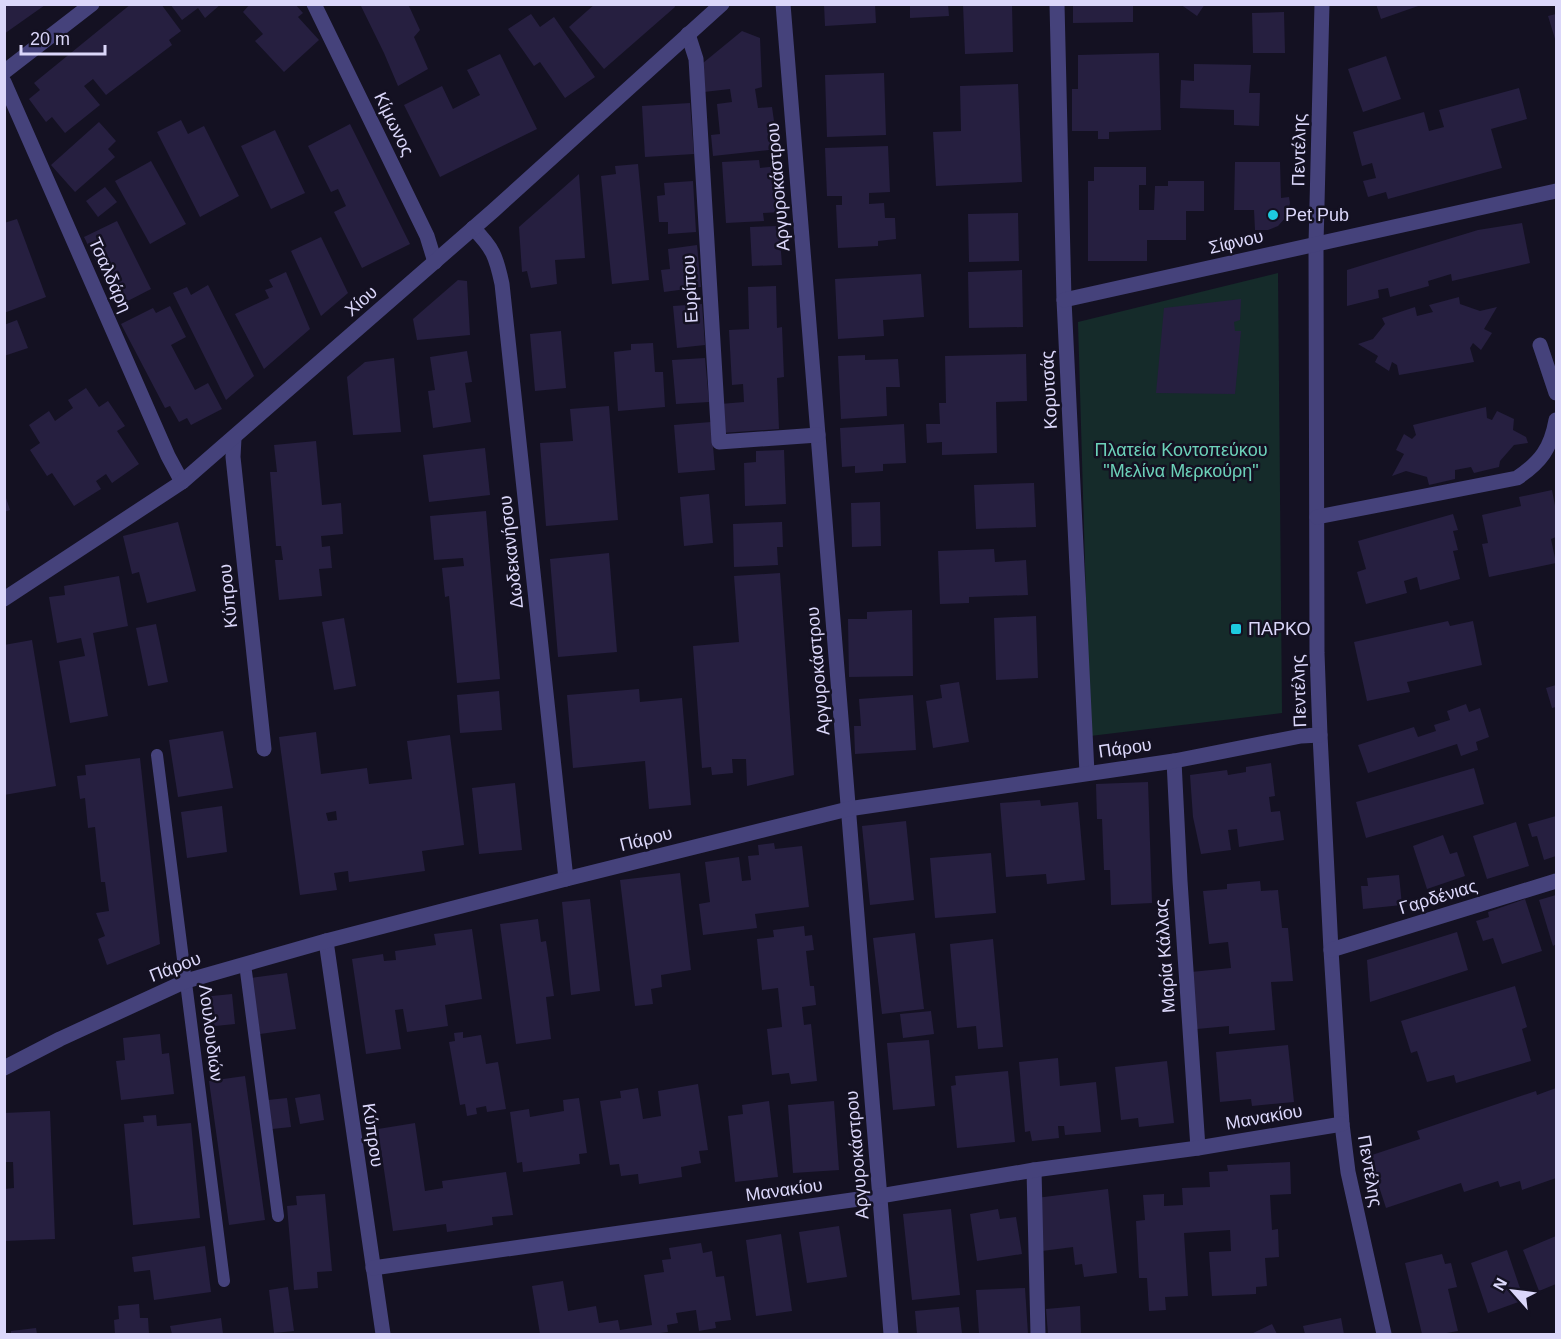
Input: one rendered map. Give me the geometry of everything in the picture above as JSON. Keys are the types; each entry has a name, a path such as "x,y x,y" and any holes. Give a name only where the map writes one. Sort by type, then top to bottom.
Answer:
{"street":[{"path":"4,72 92,4"},
{"name":"Κίμωνος","path":"314,4 427,236 435,262"},
{"name":"Αργυροκάστρου","path":"783,4 891,1335"},
{"name":"Κορυτσάς","path":"1057,4 1064,300 1087,773"},
{"name":"Πεντέλης","path":"1322,4 1316,244 1317,653 1320,735 1342,1124 1348,1172 1384,1335"},
{"name":"Χίου","path":"4,599 182,482 435,262 720,5"},
{"name":"Ευρίπου","path":"688,34 696,59 718,442 818,435"},
{"name":"Τσαλδάρη","path":"4,82 164,448 182,482"},
{"name":"Σίφνου","path":"1064,300 1557,190"},
{"name":"Δωδεκανήσου","path":"473,228 490,245 502,284 567,879"},
{"path":"1540,345 1557,393"},
{"path":"1317,517 1517,478 1532,468 1542,456 1553,438 1557,420"},
{"name":"Κύπρου","path":"234,438 233,457 264,749"},
{"name":"Πάρου","path":"4,1068 60,1039 186,981 326,941 567,879 848,809 1174,761 1301,736 1320,735"},
{"name":"Μαρία Κάλλας","path":"1174,761 1198,1148"},
{"name":"Γαρδένιας","path":"1331,950 1557,881"},
{"name":"Κύπρου","path":"326,941 384,1335"},
{"name":"Μανακίου","path":"373,1268 880,1196 1034,1170 1198,1148 1342,1124"},
{"path":"1034,1170 1038,1335"}],"lane":[{"name":"Λουλουδιών","path":"157,755 224,1281"},
{"path":"245,964 278,1216"}],"green space":[{"name":"Πλατεία Κοντοπεύκου \"Μελίνα Μερκούρη\"","path":"1278,273 1282,713 1090,736 1078,322"}],"building":[{"path":"131,4 161,4 181,31 169,40 172,45 106,95 93,79 84,86 100,105 65,133 52,117 46,122 29,99 40,90 34,83"},
{"path":"170,4 221,4 205,18 198,8 182,20"},
{"path":"250,4 295,4 303,13 298,17 319,40 284,72 255,41 263,34 243,12"},
{"path":"360,4 408,4 420,30 414,37 428,69 398,86"},
{"path":"595,4 674,4 675,7 604,69 569,27"},
{"path":"824,4 875,4 876,23 825,26"},
{"path":"910,4 948,4 949,16 910,18"},
{"path":"963,4 1012,4 1013,52 965,54"},
{"path":"1073,4 1133,4 1133,22 1073,23"},
{"path":"1180,4 1205,4 1197,16"},
{"path":"1376,4 1421,4 1421,5 1381,19"},
{"path":"4,5 45,5 4,34"},
{"path":"1284,12 1285,53 1253,53 1252,13"},
{"path":"531,14 540,27 554,17 595,77 565,98 540,62 534,66 508,29"},
{"path":"1556,14 1556,42 1548,16"},
{"path":"742,31 760,38 762,87 755,89 758,108 772,107 778,149 713,156 711,135 720,134 717,104 732,102 730,89 704,92 703,63"},
{"path":"1159,53 1161,130 1109,132 1109,139 1098,139 1098,131 1072,131 1072,89 1078,89 1078,55"},
{"path":"500,54 537,129 440,177 404,105 442,86 453,109 480,95 467,70"},
{"path":"1386,56 1401,99 1363,112 1348,69"},
{"path":"1194,64 1251,65 1249,93 1260,93 1259,126 1234,125 1234,110 1180,108 1181,80 1194,81"},
{"path":"884,73 886,135 827,137 825,75"},
{"path":"1018,84 1022,182 936,186 933,132 961,131 960,86"},
{"path":"1519,88 1527,119 1491,129 1502,168 1388,199 1386,192 1368,197 1363,181 1376,178 1372,163 1362,166 1353,132 1424,112 1429,131 1444,127 1439,110"},
{"path":"690,103 694,154 645,157 642,106"},
{"path":"181,120 188,134 204,126 239,196 200,217 157,132"},
{"path":"99,122 116,141 108,149 115,157 75,192 51,165"},
{"path":"350,124 410,244 362,268 334,212 346,206 338,189 331,192 308,146"},
{"path":"275,130 305,193 271,209 241,146"},
{"path":"888,146 890,192 869,193 869,204 884,203 885,218 895,218 896,239 878,241 878,246 838,248 836,205 842,205 842,196 827,196 825,148"},
{"path":"759,160 760,168 779,166 782,212 763,213 764,221 726,223 722,162"},
{"path":"151,161 186,224 150,244 115,181"},
{"path":"1235,162 1280,162 1281,198 1289,197 1290,203 1287,216 1278,226 1268,230 1255,230 1254,210 1234,210"},
{"path":"638,164 649,280 612,284 601,176 616,174 615,166"},
{"path":"1094,167 1146,167 1146,185 1139,185 1139,210 1154,210 1155,186 1168,186 1168,181 1204,181 1204,211 1186,211 1186,240 1147,240 1147,261 1088,261 1088,181 1094,181"},
{"path":"579,174 585,258 555,260 557,284 531,288 527,271 522,272 519,227"},
{"path":"693,181 696,232 668,234 668,222 659,222 657,196 665,195 664,183"},
{"path":"105,187 117,202 98,217 86,201"},
{"path":"1018,213 1019,261 969,262 968,214"},
{"path":"17,219 46,297 4,313 4,223"},
{"path":"117,221 151,289 118,306 84,237"},
{"path":"1522,223 1530,263 1452,281 1451,274 1428,281 1429,286 1390,297 1388,288 1378,290 1379,298 1347,306 1347,270 1478,230"},
{"path":"779,226 782,265 752,266 750,227"},
{"path":"321,237 348,293 321,316 291,251"},
{"path":"697,245 701,287 664,292 661,270 670,269 668,249"},
{"path":"1022,270 1023,327 969,328 968,272"},
{"path":"286,272 310,329 264,369 235,314 269,298 265,290 273,287 269,280"},
{"path":"921,274 924,317 883,320 884,336 838,339 835,279"},
{"path":"458,280 467,281 470,335 417,340 413,319"},
{"path":"208,285 254,376 226,400 173,293 187,287 191,295"},
{"path":"776,286 777,328 782,327 784,377 777,378 779,429 722,433 720,404 744,402 743,384 732,385 729,330 749,329 748,287"},
{"path":"1459,297 1460,304 1480,311 1497,307 1484,329 1492,333 1481,350 1473,343 1470,348 1474,362 1399,375 1397,365 1392,362 1389,371 1375,362 1378,356 1358,344 1373,339 1385,324 1382,318 1415,307 1417,316 1433,312 1429,305"},
{"path":"1241,299 1240,320 1234,322 1235,331 1241,331 1235,394 1156,393 1164,308"},
{"path":"702,304 705,345 677,348 673,306"},
{"path":"170,306 186,337 171,345 195,390 208,383 222,409 191,425 187,418 179,422 170,406 165,408 121,324 153,308 156,313"},
{"path":"17,320 28,348 4,356 4,325"},
{"path":"561,331 566,388 535,391 530,334"},
{"path":"653,343 655,372 663,372 665,407 618,411 614,352 631,350 631,344"},
{"path":"467,351 472,382 465,383 471,422 433,428 428,391 435,390 430,357"},
{"path":"1026,354 1027,401 996,402 997,453 942,455 942,442 927,443 926,424 940,424 939,403 946,403 945,356"},
{"path":"865,355 865,360 898,359 900,387 886,387 887,416 841,419 838,356"},
{"path":"394,358 401,432 353,435 347,377 365,362"},
{"path":"705,358 709,402 676,404 672,360"},
{"path":"86,388 99,407 108,401 125,426 117,431 139,464 112,483 106,474 96,481 101,489 74,506 52,473 47,476 30,450 40,443 29,425 49,411 55,421 73,408 68,400"},
{"path":"609,406 618,520 546,526 540,443 573,441 570,409"},
{"path":"1486,407 1487,418 1492,420 1497,411 1514,419 1513,430 1526,437 1528,443 1514,445 1500,461 1499,467 1474,473 1471,467 1455,470 1455,479 1429,485 1427,477 1406,471 1392,476 1404,454 1396,450 1404,434 1412,439 1416,435 1413,425"},
{"path":"711,422 715,470 678,473 674,425"},
{"path":"904,424 906,463 883,464 883,471 855,473 855,466 842,467 840,428"},
{"path":"316,441 322,505 341,503 343,534 321,536 322,547 330,546 332,568 319,569 322,596 279,600 275,560 283,560 281,546 276,546 270,472 277,472 274,445"},
{"path":"485,448 490,495 429,502 423,455"},
{"path":"784,450 786,504 745,506 744,463 756,462 756,451"},
{"path":"1034,483 1036,527 976,529 974,485"},
{"path":"1552,490 1556,511 1556,537 1551,539 1556,563 1489,577 1482,544 1488,543 1482,515 1521,506 1519,497"},
{"path":"4,492 10,510 4,512"},
{"path":"709,494 713,543 684,546 680,497"},
{"path":"880,502 881,546 852,547 851,503"},
{"path":"486,511 500,679 457,683 449,596 445,597 442,568 464,566 463,558 434,560 430,516"},
{"path":"1453,514 1458,530 1453,531 1458,550 1453,551 1460,579 1420,590 1417,577 1404,581 1407,593 1366,604 1357,572 1366,569 1358,541"},
{"path":"178,522 196,591 147,603 139,572 132,574 123,536"},
{"path":"782,522 783,547 777,547 778,565 734,567 733,524"},
{"path":"994,549 995,562 1026,560 1028,595 969,597 969,603 940,604 938,551"},
{"path":"609,553 617,652 558,657 550,559"},
{"path":"780,573 794,775 747,786 746,759 732,759 733,773 712,775 711,767 702,768 693,646 739,642 734,576"},
{"path":"119,576 128,626 93,633 108,716 70,723 59,661 85,656 81,638 57,643 49,597 65,595 64,586"},
{"path":"912,610 913,676 849,677 848,619 867,619 867,612"},
{"path":"1036,616 1038,678 996,680 994,618"},
{"path":"344,618 356,686 334,690 322,622"},
{"path":"1448,621 1450,626 1473,621 1482,665 1407,682 1410,692 1367,701 1354,642"},
{"path":"156,624 168,682 148,686 136,628"},
{"path":"32,640 56,786 4,795 4,645"},
{"path":"959,682 969,742 933,748 926,701 942,698 940,685"},
{"path":"1556,685 1556,707 1552,708 1546,688"},
{"path":"639,689 640,702 682,698 691,805 649,809 645,761 573,768 567,695"},
{"path":"499,691 502,730 460,733 457,695"},
{"path":"913,695 916,750 855,754 854,726 861,726 859,699"},
{"path":"1466,704 1469,712 1480,708 1489,737 1476,742 1478,750 1461,756 1457,744 1368,773 1358,745 1414,727 1418,737 1436,731 1434,725 1450,720 1447,711"},
{"path":"223,731 233,788 178,797 169,740"},
{"path":"316,732 321,774 367,768 369,784 412,779 407,741 450,735 464,845 422,851 425,871 349,882 348,871 334,873 337,890 300,895 279,737","holes":["336,811 337,820 328,821 326,813"]},
{"path":"140,758 160,944 107,965 98,939 105,936 96,913 109,911 105,882 101,882 95,827 88,828 85,798 80,799 77,776 86,775 85,765"},
{"path":"1271,763 1275,796 1269,797 1271,812 1280,811 1284,840 1239,847 1237,829 1228,830 1231,850 1201,854 1193,817 1190,775 1227,770 1228,775 1246,772 1246,767"},
{"path":"1474,768 1484,804 1366,838 1356,802"},
{"path":"1148,782 1152,903 1111,905 1110,870 1104,870 1102,819 1097,819 1096,784"},
{"path":"515,783 522,850 479,854 472,788"},
{"path":"1040,800 1041,806 1078,802 1085,880 1047,884 1046,874 1006,877 1000,803"},
{"path":"222,806 227,852 187,858 181,812"},
{"path":"1556,816 1556,856 1544,860 1537,836 1532,837 1528,824"},
{"path":"906,821 914,900 870,905 862,826"},
{"path":"1516,822 1529,866 1487,879 1473,836"},
{"path":"1443,835 1450,854 1457,852 1465,876 1427,889 1413,846"},
{"path":"774,843 775,849 802,846 809,907 755,914 757,928 703,935 699,904 710,902 705,862 739,857 742,881 751,880 748,856 759,855 758,845"},
{"path":"991,853 996,913 935,918 930,858"},
{"path":"680,873 691,970 661,975 662,987 651,989 653,1004 635,1006 620,880"},
{"path":"1399,875 1402,905 1363,909 1361,886 1368,886 1367,878"},
{"path":"1260,881 1261,891 1278,890 1282,928 1288,928 1293,981 1271,982 1275,1030 1229,1034 1229,1026 1197,1029 1191,972 1231,968 1228,942 1209,944 1203,891 1227,889 1227,884"},
{"path":"1556,895 1556,944 1553,946 1539,900"},
{"path":"590,899 600,991 571,995 562,902"},
{"path":"1525,899 1542,951 1502,964 1493,938 1483,941 1476,921 1489,917 1488,912"},
{"path":"538,919 541,942 546,941 554,996 546,997 551,1039 516,1044 500,924"},
{"path":"804,926 805,936 812,935 814,950 806,951 810,986 814,986 816,1005 802,1007 804,1025 811,1024 817,1081 791,1084 789,1073 772,1075 767,1029 782,1027 778,988 762,990 757,939 774,937 773,930"},
{"path":"472,929 482,999 445,1005 448,1026 407,1032 403,1009 395,1010 401,1049 366,1054 352,959 383,954 384,961 396,960 395,951 436,945 434,934"},
{"path":"1457,932 1468,970 1370,1002 1367,960"},
{"path":"915,933 924,1009 882,1014 873,938"},
{"path":"993,939 1003,1047 978,1049 976,1026 957,1028 950,944"},
{"path":"287,973 296,1029 260,1034 251,978"},
{"path":"1515,986 1527,1027 1522,1029 1531,1061 1456,1083 1454,1075 1427,1082 1417,1051 1411,1053 1401,1021"},
{"path":"232,994 235,1024 205,1027 202,997"},
{"path":"931,1011 934,1034 903,1038 900,1014"},
{"path":"463,1032 463,1038 481,1035 486,1064 498,1062 506,1109 487,1112 486,1106 476,1108 477,1114 467,1116 465,1104 460,1105 449,1042 455,1041 454,1033"},
{"path":"160,1034 162,1054 169,1053 174,1094 121,1100 116,1061 125,1060 123,1038"},
{"path":"929,1040 935,1106 893,1110 887,1043"},
{"path":"1288,1045 1294,1102 1252,1106 1251,1099 1220,1102 1216,1052"},
{"path":"1058,1058 1060,1086 1096,1082 1101,1132 1065,1135 1064,1126 1058,1126 1059,1138 1032,1141 1030,1131 1025,1132 1019,1062"},
{"path":"1167,1061 1174,1123 1139,1127 1138,1118 1121,1120 1115,1067"},
{"path":"1008,1071 1015,1142 957,1148 951,1086 956,1085 955,1076"},
{"path":"245,1076 265,1220 229,1225 209,1081"},
{"path":"698,1084 708,1150 699,1151 701,1163 681,1167 682,1177 639,1184 638,1174 621,1176 619,1164 610,1165 600,1101 621,1098 620,1091 638,1088 643,1119 661,1116 658,1091"},
{"path":"1556,1088 1556,1178 1522,1190 1520,1181 1500,1187 1498,1181 1464,1192 1461,1183 1386,1208 1369,1156 1420,1139 1417,1131 1536,1091 1537,1095"},
{"path":"320,1094 324,1120 300,1124 295,1098"},
{"path":"287,1098 291,1127 272,1129 268,1100"},
{"path":"579,1098 587,1153 579,1154 580,1164 523,1172 522,1162 517,1163 510,1112 529,1109 530,1117 564,1111 563,1100"},
{"path":"769,1101 778,1177 735,1182 728,1116 743,1114 742,1105"},
{"path":"834,1101 839,1170 793,1173 788,1105"},
{"path":"50,1111 55,1239 4,1241 4,1189 14,1188 13,1162 4,1162 4,1113"},
{"path":"156,1115 157,1126 191,1123 200,1218 133,1225 124,1124 144,1122 143,1116"},
{"path":"415,1123 425,1191 443,1188 442,1181 506,1172 513,1215 492,1217 493,1225 447,1232 446,1224 393,1231 378,1129"},
{"path":"1290,1162 1291,1194 1270,1195 1272,1230 1278,1229 1279,1257 1265,1258 1267,1286 1256,1287 1256,1294 1212,1296 1209,1252 1231,1251 1230,1230 1184,1233 1188,1296 1165,1297 1166,1310 1149,1311 1147,1278 1139,1278 1136,1221 1145,1220 1143,1195 1164,1194 1164,1206 1183,1205 1182,1188 1210,1187 1209,1172 1228,1171 1227,1165"},
{"path":"1108,1189 1117,1273 1084,1277 1082,1264 1075,1265 1073,1247 1042,1251 1036,1198"},
{"path":"325,1194 332,1271 317,1272 318,1288 294,1290 287,1206 297,1205 296,1196"},
{"path":"951,1209 960,1295 912,1300 903,1214"},
{"path":"998,1209 1000,1219 1016,1217 1022,1254 977,1261 970,1214"},
{"path":"839,1226 847,1277 807,1283 799,1232"},
{"path":"781,1234 792,1311 756,1316 746,1240"},
{"path":"1556,1236 1556,1284 1539,1291 1523,1250"},
{"path":"701,1243 703,1253 712,1251 716,1277 724,1276 731,1320 715,1322 716,1328 699,1331 696,1310 676,1313 678,1323 667,1325 668,1332 540,1334 532,1286 563,1281 568,1311 596,1306 599,1323 618,1320 620,1330 652,1325 644,1275 664,1272 662,1260 671,1259 669,1248"},
{"path":"205,1246 211,1292 154,1300 150,1270 134,1272 132,1257"},
{"path":"1507,1250 1524,1300 1488,1313 1471,1263"},
{"path":"1442,1254 1445,1264 1451,1263 1457,1287 1448,1289 1458,1331 1422,1334 1405,1263"},
{"path":"288,1287 294,1331 274,1333 269,1290"},
{"path":"1025,1288 1028,1334 979,1334 976,1290"},
{"path":"139,1304 140,1318 148,1318 149,1334 115,1334 114,1320 119,1319 118,1306"},
{"path":"1080,1306 1081,1334 1048,1334 1046,1309"},
{"path":"959,1307 962,1334 917,1334 915,1311"},
{"path":"221,1318 223,1334 172,1334 170,1326"},
{"path":"1341,1318 1344,1334 1305,1334 1303,1326"},
{"path":"1272,1324 1277,1334 1251,1334"},
{"path":"36,1328 37,1334 11,1334 11,1331"}],"place":[{"name":"Pet Pub","path":"1273,215"},
{"name":"ΠΑΡΚΟ","path":"1236,629"}]}
